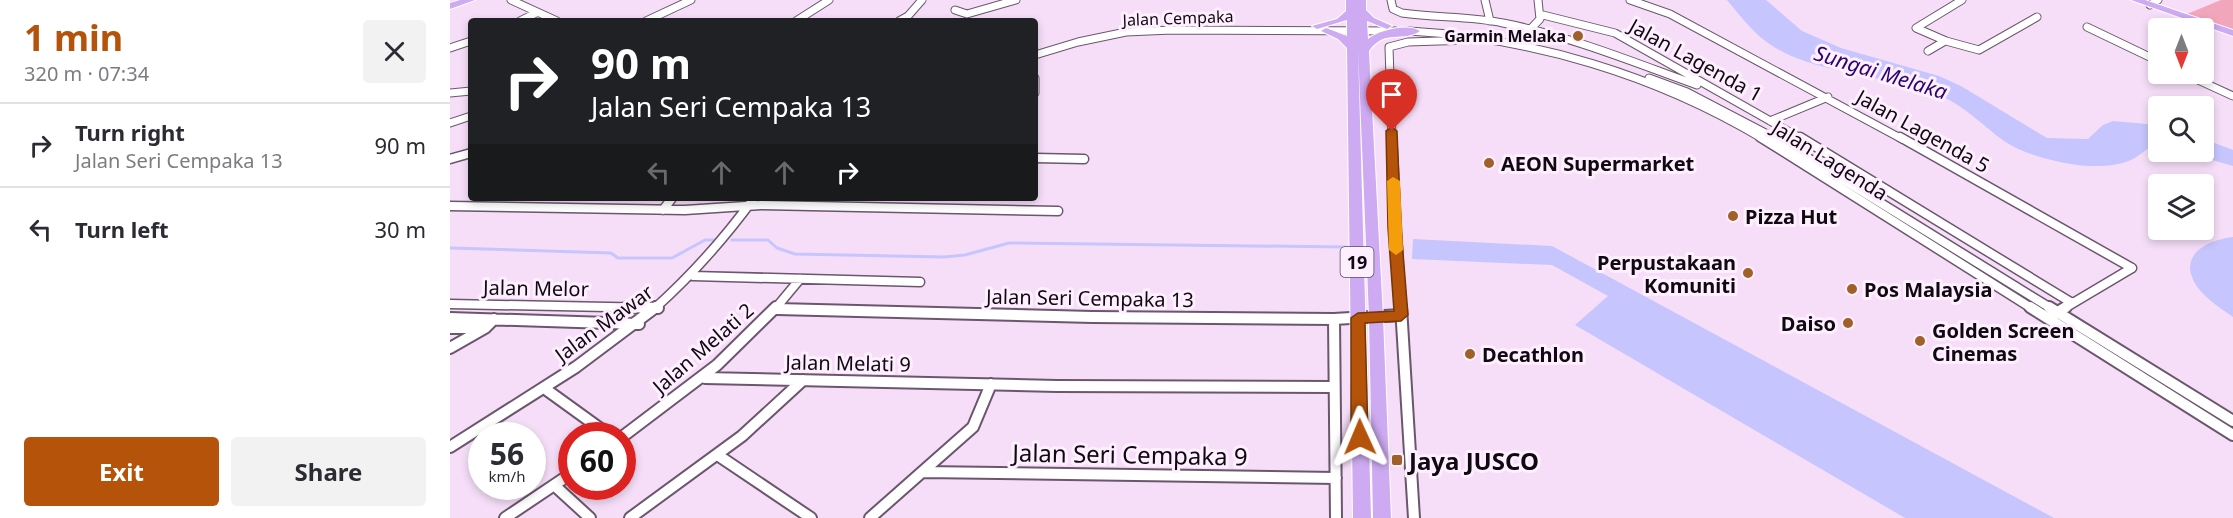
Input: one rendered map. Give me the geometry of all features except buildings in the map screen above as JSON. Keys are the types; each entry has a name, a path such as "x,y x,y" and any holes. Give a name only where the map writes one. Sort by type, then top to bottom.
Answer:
{"main road":[{"path":"450,6 470,0"},
{"name":"19","path":"1351,0 1358,7 1376,317 1382,518"},
{"path":"2136,0 2156,1 2233,33"},
{"path":"1321,29 1340,21 1358,7 1371,20 1387,26"},
{"path":"1321,29 1342,37 1359,49 1374,37 1415,31"},
{"name":"19","path":"1359,49 1358,318 1362,518"}],"street":[{"path":"511,0 549,18"},
{"path":"652,18 691,0"},
{"path":"801,18 829,0"},
{"path":"904,18 914,11 916,5 922,0"},
{"path":"955,10 967,14 1016,0"},
{"path":"1391,0 1393,9 1402,13 1490,21 1533,31 1581,44 1702,86 1711,87"},
{"path":"1485,0 1490,21"},
{"path":"1527,41 1543,15 1538,0"},
{"name":"Jalan Lagenda 5","path":"1630,0 1670,14 1828,97 2132,268 2072,303"},
{"path":"1961,0 1916,28 1945,41 1979,50 2037,17"},
{"path":"526,18 536,13"},
{"name":"Jalan Lagenda 1","path":"1543,15 1615,33 1773,121 2072,303"},
{"name":"Jalan Lagenda","path":"1358,28 1387,26 1475,30 1527,41 1681,96 1763,134 2053,315 2233,421"},
{"path":"2087,27 2148,56"},
{"name":"Jalan Lagenda","path":"1358,28 1456,32 1527,41"},
{"name":"Jalan Cempaka","path":"1038,54 1078,42 1126,32 1358,28"},
{"path":"1414,518 1395,228 1389,47 1408,41 1456,43 1470,40 1456,32"},
{"path":"1928,51 1945,41"},
{"path":"450,48 468,43"},
{"path":"1665,73 1681,70"},
{"path":"2207,84 2233,96"},
{"path":"450,93 468,90"},
{"path":"1749,127 1773,121 1828,97"},
{"path":"450,123 468,117"},
{"path":"1763,134 1773,121"},
{"path":"450,159 468,154"},
{"path":"1038,159 1084,159"},
{"path":"663,210 670,201"},
{"path":"450,206 663,210 764,201 1058,211"},
{"path":"931,207 934,201"},
{"name":"Jalan Mawar","path":"450,447 544,388 639,324 693,276 752,202"},
{"path":"693,276 920,282"},
{"name":"Jalan Melati 2","path":"636,427 705,378 777,309 800,279"},
{"path":"2053,315 2072,303"},
{"name":"Jalan Melor","path":"450,304 658,308"},
{"path":"454,318 470,304"},
{"name":"Jalan Seri Cempaka 13","path":"777,309 1092,317 1334,319 1401,315"},
{"name":"Jalan Lagenda","path":"2053,315 2233,435"},
{"name":"Jalan Melor","path":"454,318 639,324"},
{"path":"450,348 484,328 494,319"},
{"path":"1334,319 1336,518"},
{"path":"450,328 484,328"},
{"name":"Jalan Melati 9","path":"705,378 991,384 1333,387"},
{"path":"630,518 719,456 767,417 803,380"},
{"path":"870,518 973,427 991,384"},
{"path":"544,388 591,422"},
{"path":"719,456 811,518"},
{"name":"Jalan Seri Cempaka 9","path":"924,472 1336,478"},
{"path":"505,518 558,482"},
{"path":"554,485 590,518"}],"shaded area":[{"path":"2221,0 2233,0 2233,34 2214,27 2214,18 2182,16"}],"water":[{"name":"Sungai Melaka","path":"1727,0 1766,0 1802,31 1841,48 1939,76 1961,86 2047,138 2088,139 2103,125 2113,121 2148,124 2148,149 2129,161 2107,166 2077,165 2030,154 2004,141 1950,100 1920,88 1803,61 1764,40"},
{"path":"2214,143 2233,150 2233,166 2214,160"},
{"path":"2233,237 2233,317 2199,289 2190,268 2191,260 2201,248 2217,240"},
{"path":"1413,239 1552,246 2054,518 1905,518 1575,325 1608,296 1552,265 1412,259"}],"waterway":[{"path":"450,248 611,253 618,258 672,258 705,240 715,240"},
{"path":"732,240 768,240 777,248 795,254 944,257 965,255 1009,243 1345,247"}],"slow traffic":[{"path":"1393,181 1396,250"}],"place":[{"name":"Garmin Melaka","path":"1578,36"},
{"name":"AEON Supermarket","path":"1489,163"},
{"name":"Pizza Hut","path":"1733,216"},
{"name":"Perpustakaan Komuniti","path":"1748,273"},
{"name":"Pos Malaysia","path":"1852,289"},
{"name":"Daiso","path":"1848,323"},
{"name":"Golden Screen Cinemas","path":"1920,341"},
{"name":"Decathlon","path":"1470,354"},
{"name":"Jaya JUSCO","path":"1397,460"}],"route":[{"path":"1360,437 1358,318 1401,315 1392,131"}]}
